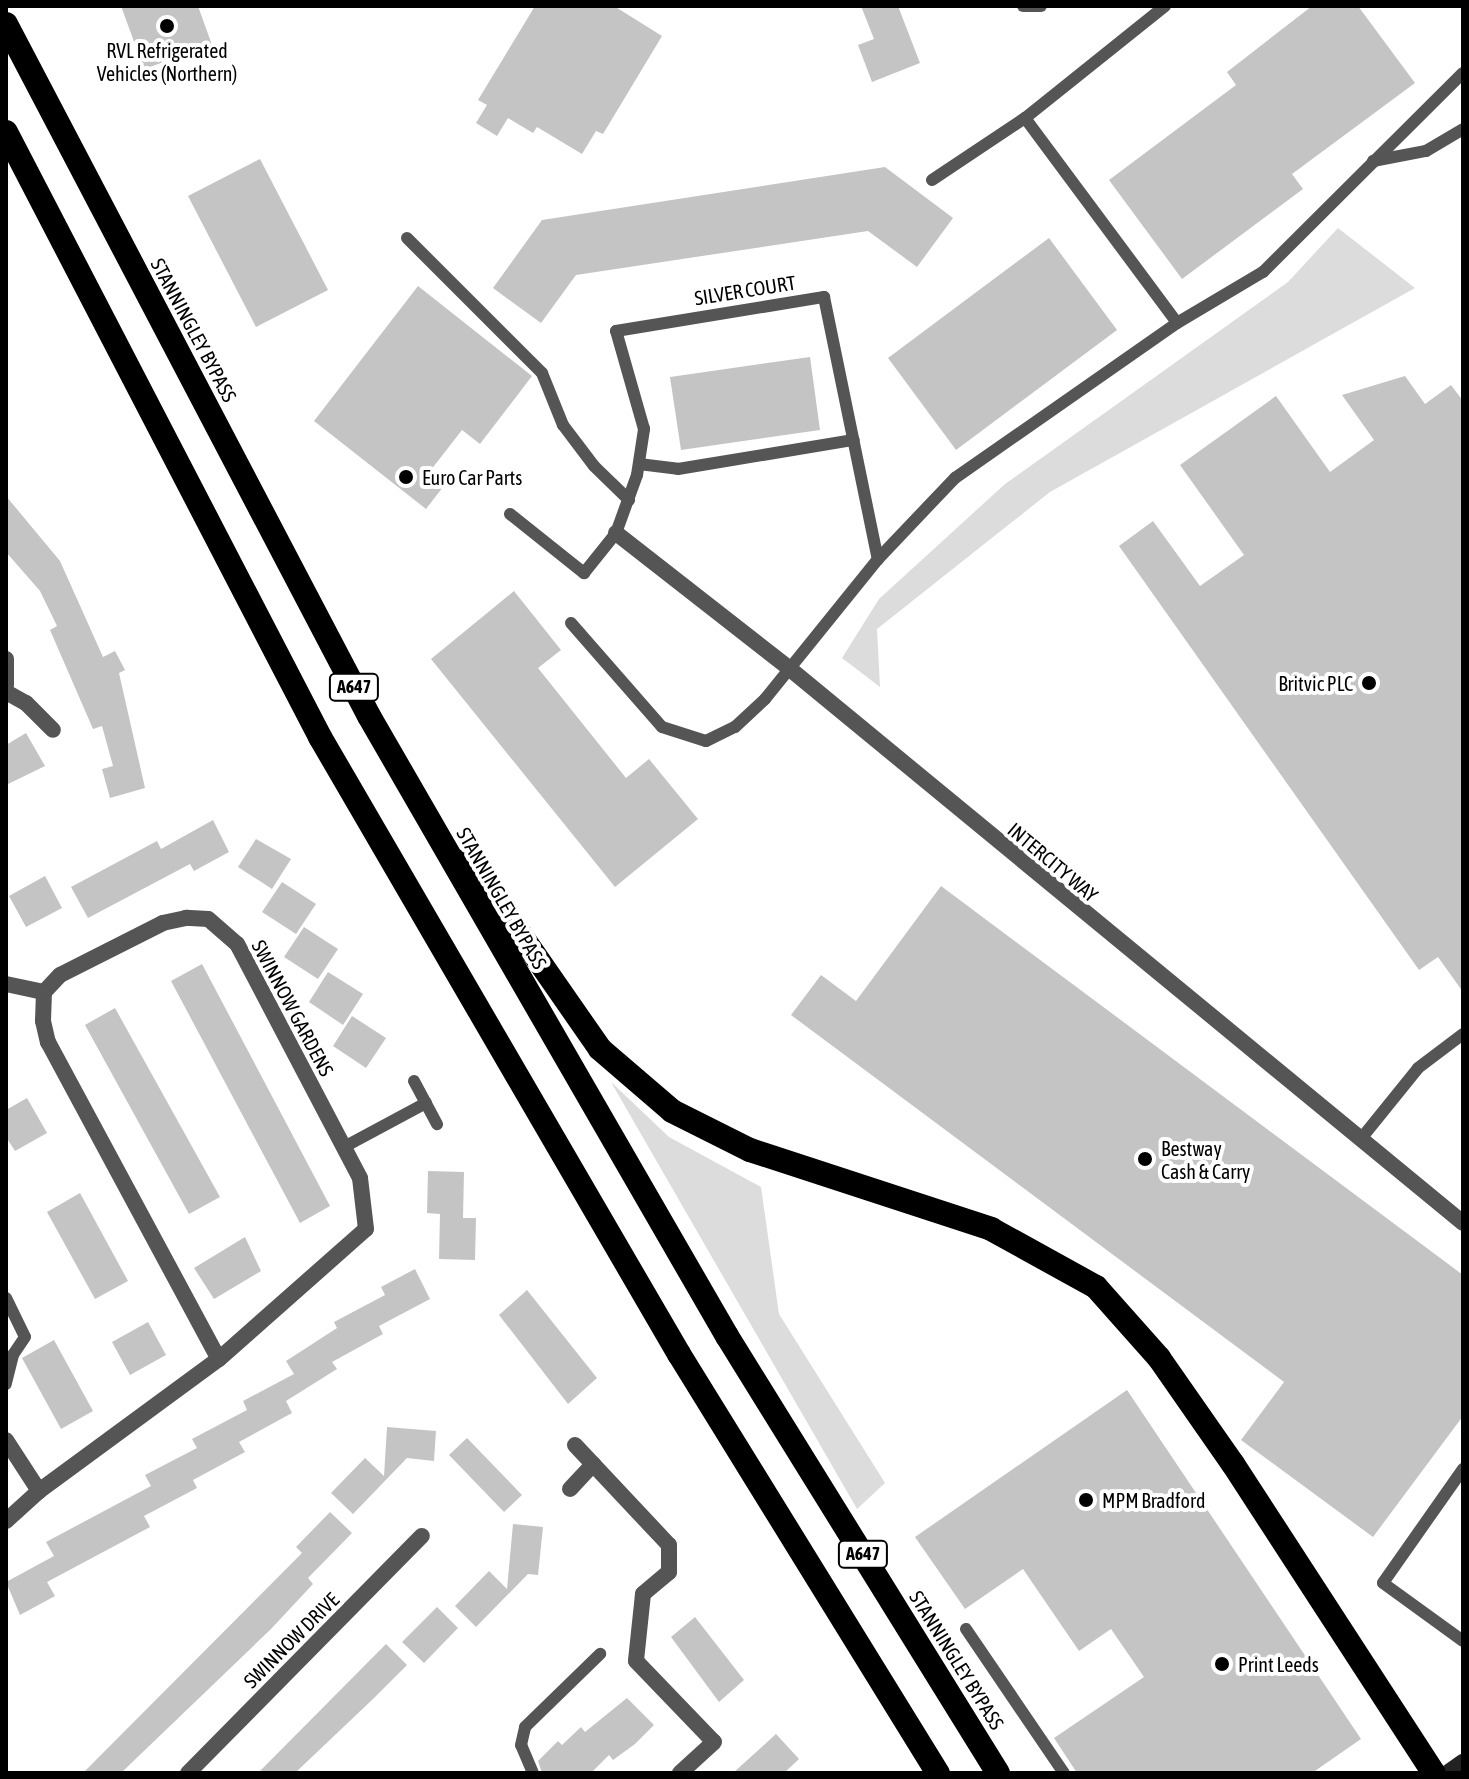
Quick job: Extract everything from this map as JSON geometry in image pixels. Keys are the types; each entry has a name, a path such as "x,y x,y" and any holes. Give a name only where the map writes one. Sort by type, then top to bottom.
{"highway":[{"name":"STANNINGLEY BYPASS","path":"6,24 369,716 727,1336 998,1773"},
{"name":"A647","path":"6,132 320,737 679,1354 938,1773"},
{"path":"369,716 600,1049 672,1111 750,1150 991,1229 1057,1260 1096,1287 1159,1358 1434,1773"}],"street":[{"name":"INTERCITY WAY","path":"616,533 790,669 1463,1223"},
{"path":"6,659 6,685"},
{"path":"6,692 26,703 53,730"},
{"name":"SWINNOW GARDENS","path":"6,1521 39,1491 219,1359 366,1229 366,1195 344,1147 237,944 208,919 163,923 60,975 44,992"},
{"path":"6,984 44,992 48,1042 219,1359"},
{"path":"6,1440 39,1491"},
{"path":"575,1445 669,1545 669,1572 643,1594 636,1661 714,1742 680,1773"},
{"path":"570,1489 593,1464"},
{"name":"SWINNOW DRIVE","path":"188,1773 422,1536"},
{"path":"1447,1773 1463,1762"}],"lane":[{"path":"1023,6 1041,6"},
{"path":"932,180 1025,118 1165,6"},
{"path":"571,623 662,727 706,741 735,727 790,669 878,559 955,478 1177,323 1263,272 1463,73"},
{"path":"1025,118 1177,323"},
{"path":"1373,161 1426,151 1463,129"},
{"path":"407,238 542,373 563,425 594,466 629,500"},
{"name":"SILVER COURT","path":"510,514 584,573 616,533 639,464 644,429 616,331 824,297 878,559"},
{"path":"639,464 678,469 854,440"},
{"path":"1360,1140 1418,1068 1463,1034"},
{"path":"414,1081 437,1124"},
{"path":"344,1147 426,1103"},
{"path":"6,1298 25,1337 6,1384"},
{"path":"1463,1469 1383,1583 1463,1641"},
{"path":"966,1629 1064,1773"},
{"path":"533,1773 521,1745 525,1727 600,1654"}],"shaded area":[{"path":"1338,228 1415,288 1050,492 877,629 880,687 842,658 879,599 1005,484 1288,282"},
{"path":"611,1082 669,1137 761,1187 779,1314 885,1483 857,1509"}],"building":[{"name":"RVL Refrigerated Vehicles (Northern)","path":"121,6 198,6 212,45 144,69"},
{"path":"535,6 614,6 662,36 603,134 596,131 582,154 537,127 533,133 508,118 497,136 476,123 487,105 478,100"},
{"path":"861,6 898,6 920,63 872,82 858,45 874,39"},
{"path":"1312,6 1358,6 1415,83 1292,174 1303,189 1182,279 1109,180 1236,85 1227,72"},
{"path":"260,159 328,290 256,327 188,196"},
{"path":"885,167 953,218 917,267 868,231 576,275 541,323 493,288 542,220"},
{"path":"1049,238 1117,330 956,450 888,358"},
{"path":"418,286 532,376 480,444 462,430 427,475 443,487 426,509 314,421"},
{"path":"810,357 820,430 681,450 670,377"},
{"name":"Britvic PLC","path":"1405,376 1425,404 1451,385 1463,401 1463,992 1438,957 1419,970 1119,546 1153,521 1200,586 1244,555 1180,465 1276,396 1330,472 1374,440 1342,395"},
{"path":"6,496 60,561 103,657 115,651 125,670 119,673 145,788 110,798 102,769 113,766 102,726 93,729 50,630 57,626 40,591 6,552"},
{"path":"514,591 561,650 538,668 626,778 649,759 698,819 615,887 431,659"},
{"path":"26,733 45,766 6,785 6,745"},
{"path":"213,820 229,852 194,871 190,864 88,918 71,887 157,841 161,849"},
{"path":"256,839 291,859 272,889 238,867"},
{"path":"45,876 62,908 26,927 9,896"},
{"path":"282,882 316,904 296,934 262,912"},
{"name":"Bestway Cash & Carry","path":"941,886 1463,1275 1463,1416 1373,1537 1241,1440 1284,1382 791,1015 821,975 856,1001"},
{"path":"304,927 338,949 318,979 284,957"},
{"path":"202,964 330,1206 300,1223 171,981"},
{"path":"328,972 363,994 343,1025 309,1002"},
{"path":"115,1008 220,1197 189,1214 85,1025"},
{"path":"352,1016 386,1038 366,1068 333,1046"},
{"path":"27,1098 47,1133 15,1151 6,1137 6,1110"},
{"path":"428,1171 464,1172 463,1218 476,1218 475,1260 439,1259 440,1214 427,1213"},
{"path":"80,1193 128,1281 95,1299 47,1212"},
{"path":"245,1237 261,1271 214,1299 194,1268"},
{"path":"415,1269 430,1299 379,1326 383,1334 332,1362 337,1369 286,1401 292,1413 239,1442 245,1452 193,1480 197,1488 144,1516 150,1527 47,1582 55,1596 20,1615 6,1582 54,1556 46,1542 151,1486 145,1475 197,1448 192,1439 247,1410 243,1401 294,1374 286,1361 337,1328 334,1322 385,1295 381,1287"},
{"path":"527,1290 597,1378 568,1404 499,1315"},
{"path":"148,1322 166,1355 130,1375 112,1342"},
{"path":"54,1340 93,1411 61,1429 22,1358"},
{"path":"1127,1390 1361,1739 1312,1773 1077,1773 1054,1738 1144,1677 1111,1629 1079,1651 1023,1569 965,1609 915,1537"},
{"path":"387,1427 436,1431 434,1461 407,1458 353,1514 331,1493 365,1458 384,1476"},
{"path":"467,1438 522,1495 504,1512 449,1455"},
{"path":"330,1512 352,1533 308,1578 313,1584 271,1629 121,1773 83,1773 302,1553 296,1547"},
{"path":"513,1524 543,1527 538,1575 528,1574 476,1627 455,1606 489,1571 507,1589"},
{"path":"437,1607 458,1628 424,1663 402,1642"},
{"path":"695,1617 744,1680 719,1702 671,1637"},
{"path":"386,1644 407,1665 295,1773 258,1773"},
{"path":"627,1698 654,1725 635,1744 613,1760 609,1755 591,1773 542,1773 538,1761 558,1741 562,1745 581,1727 585,1732"},
{"path":"776,1734 799,1759 784,1773 733,1773"}],"place":[{"name":"RVL Refrigerated Vehicles (Northern)","path":"167,26"},
{"name":"Euro Car Parts","path":"406,477"},
{"name":"Britvic PLC","path":"1369,683"},
{"name":"Bestway Cash & Carry","path":"1145,1159"},
{"name":"MPM Bradford","path":"1086,1500"},
{"name":"Print Leeds","path":"1222,1664"}]}
